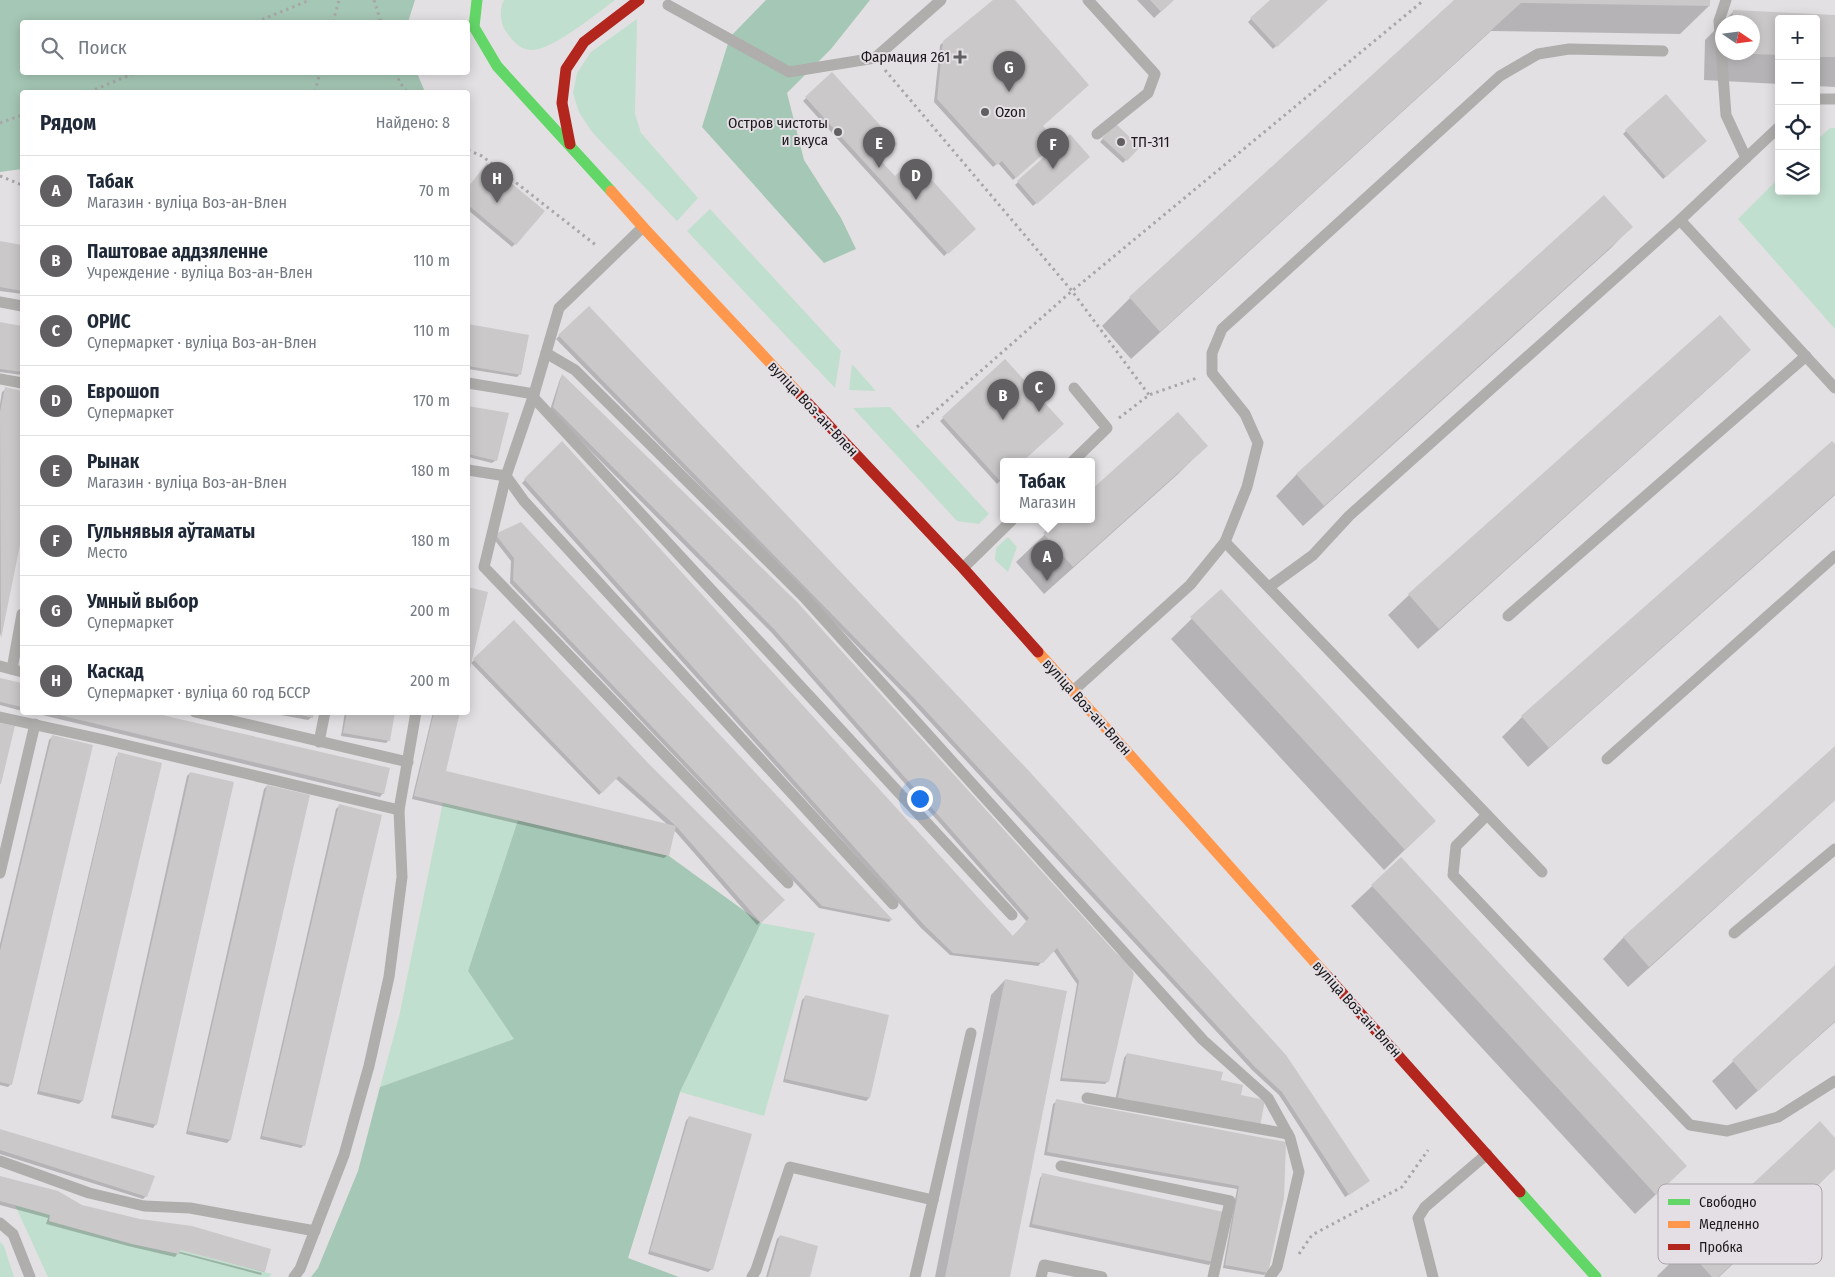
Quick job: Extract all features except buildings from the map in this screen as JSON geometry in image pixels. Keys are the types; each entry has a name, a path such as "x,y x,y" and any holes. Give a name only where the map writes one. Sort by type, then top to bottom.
{"main road":[{"name":"вуліца Воз-ан-Влен","path":"477,0 474,27 497,66 570,144 643,227 963,568 1488,1154 1594,1276"},
{"path":"570,144 562,103 566,69 584,42 639,0"}],"lane":[{"path":"668,4 789,72 875,58 941,0"},
{"path":"1088,0 1155,74 1148,93 1097,134"},
{"path":"1726,0 1719,21 1726,115 1746,158"},
{"path":"1073,692 1190,585 1225,542 1247,487 1258,443 1245,414 1212,373 1212,353 1222,329 1500,76 1538,54 1569,48 1663,51"},
{"path":"1820,99 1835,99"},
{"path":"1269,587 1314,555 1349,516 1680,220 1775,131"},
{"path":"1680,220 1835,388"},
{"path":"643,227 559,308 533,396 506,476 484,567 788,883"},
{"path":"0,302 20,306"},
{"path":"546,353 574,370 804,597 1204,1040 1268,1098 1288,1134 1299,1172 1277,1266 1270,1277"},
{"path":"1508,616 1806,356"},
{"path":"0,379 20,383"},
{"path":"470,383 533,396 1012,914"},
{"path":"1074,388 1107,428 1076,458"},
{"path":"470,470 506,476 524,501 893,904"},
{"path":"963,568 1009,523"},
{"path":"1225,542 1542,872"},
{"path":"1607,759 1835,556"},
{"path":"0,666 17,670 20,636"},
{"path":"206,715 408,762"},
{"path":"244,725 246,715"},
{"path":"319,742 324,715"},
{"path":"294,1277 300,1269 344,1155 369,1066 389,977 402,877 399,810 416,715"},
{"path":"0,716 399,810"},
{"path":"0,873 35,724"},
{"path":"1487,815 1456,846 1453,875 1690,1125 1727,1131 1778,1117 1835,1082"},
{"path":"1734,933 1835,849"},
{"path":"915,1277 971,1033"},
{"path":"1087,1098 1288,1134"},
{"path":"1433,1277 1418,1218 1425,1207 1488,1154"},
{"path":"0,1161 89,1193 144,1206 190,1208 315,1230"},
{"path":"1061,1166 1230,1201 1213,1277"},
{"path":"752,1277 790,1167 933,1200"},
{"path":"0,1223 13,1234 30,1277"},
{"path":"1042,1277 1044,1265 1102,1277"}],"path":[{"path":"261,20 310,0"},
{"path":"334,20 339,0"},
{"path":"374,0 380,20"},
{"path":"917,427 1072,291 1424,0"},
{"path":"875,58 1072,291 1149,395"},
{"path":"93,90 130,75"},
{"path":"316,90 319,75"},
{"path":"397,75 406,90"},
{"path":"0,123 20,116"},
{"path":"470,152 482,156 612,258"},
{"path":"0,176 20,184"},
{"path":"1107,428 1149,395 1212,373"},
{"path":"1295,1259 1312,1235 1402,1187 1428,1150"}],"green space":[{"path":"0,0 415,0 409,20 20,20 20,75 418,75 424,90 20,90 20,169 0,172"},
{"path":"504,0 615,0 562,38 540,49 527,50 512,39 503,26 501,8"},
{"path":"766,0 870,0 831,49 787,93 804,160 841,218 856,249 824,263 702,127 730,37"},
{"path":"637,19 635,114 641,133 698,198 677,221 592,132 579,112 573,93 577,73 591,52"},
{"path":"1830,128 1835,128 1835,329 1738,219 1775,182 1775,195 1820,195 1820,137"},
{"path":"710,209 841,351 835,388 687,231"},
{"path":"852,364 876,391 849,390"},
{"path":"890,407 989,514 979,524 957,521 853,408"},
{"path":"1008,537 1017,547 1008,572 995,560 996,548"},
{"path":"443,802 518,820 468,971 515,1039 380,1087 399,1017"},
{"path":"518,820 669,856 761,923 680,1092 628,1258 679,1277 311,1277 318,1268 358,1171 380,1087 514,1039 468,971"},
{"path":"761,923 815,933 764,1116 680,1092"},
{"path":"15,1205 50,1215 49,1221 132,1244 179,1254 180,1250 272,1274 269,1277 48,1277"},
{"path":"0,1242 4,1246 14,1277 0,1277"}],"traffic: fast":[{"path":"477,0 474,27 497,66 611,191"},
{"path":"1520,1192 1596,1277"}],"traffic: slow":[{"path":"611,191 801,396"},
{"path":"1038,652 1327,976"}],"traffic: jam":[{"path":"570,144 562,103 566,69 584,42 639,0"},
{"path":"801,396 963,568 1038,652"},
{"path":"1327,976 1520,1192"}],"place":[{"name":"Фармация 261","path":"960,57"},
{"name":"Умный выбор","path":"1009,92"},
{"name":"Ozon","path":"985,112"},
{"name":"Остров чистоты и вкуса","path":"838,132"},
{"name":"ТП-311","path":"1121,142"},
{"name":"Рынак","path":"879,168"},
{"name":"Гульнявыя аўтаматы","path":"1053,169"},
{"name":"Еврошоп","path":"916,200"},
{"name":"Каскад","path":"497,203"},
{"name":"ОРИС","path":"1039,412"},
{"name":"Паштовае аддзяленне","path":"1003,420"},
{"name":"Табак","path":"1047,581"}]}
